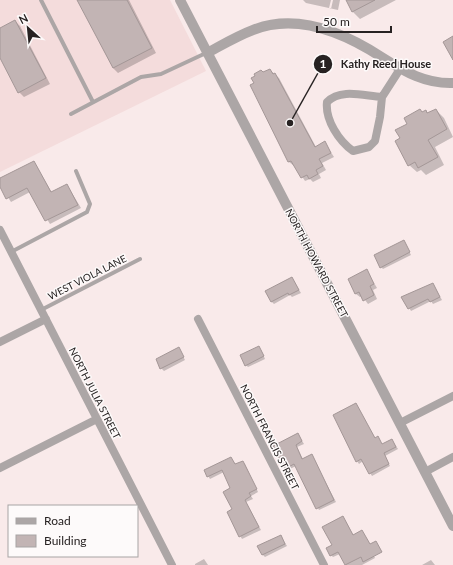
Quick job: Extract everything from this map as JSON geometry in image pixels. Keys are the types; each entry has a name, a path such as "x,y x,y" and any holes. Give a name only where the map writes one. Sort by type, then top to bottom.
{"street":[{"name":"NORTH HOWARD STREET","path":"180,0 453,526"},
{"path":"207,53 255,29 280,23 309,24 336,32 361,43 400,69 422,79 442,83 453,83"},
{"path":"382,96 340,94 331,98 327,102 326,109 331,124 346,146 353,151 369,147 375,141 380,117 382,96 400,69"},
{"name":"NORTH JULIA STREET","path":"0,230 172,565"},
{"path":"0,342 46,319"},
{"name":"NORTH FRANCIS STREET","path":"198,319 324,565"},
{"path":"400,423 453,396"},
{"path":"0,468 97,419"},
{"path":"425,472 453,457"}],"lane":[{"path":"41,0 93,102"},
{"path":"70,114 142,77 161,74 207,53"},
{"path":"11,252 87,212 90,204 76,171"},
{"name":"WEST VIOLA LANE","path":"41,310 140,260"}],"shaded area":[{"path":"0,0 170,0 206,71 0,172"}],"building":[{"path":"77,0 127,0 152,48 113,68"},
{"path":"346,0 375,0 352,12"},
{"path":"15,20 46,78 18,93 0,58 0,28"},
{"path":"453,36 453,60 443,42"},
{"path":"270,69 273,74 275,73 315,147 325,141 331,153 319,159 323,166 316,170 318,174 309,179 307,175 301,178 291,161 288,162 250,85 254,83 251,78 255,76 254,74 261,70 263,72"},
{"path":"420,109 422,112 426,110 427,113 436,109 447,129 428,140 438,157 418,168 415,162 408,166 395,141 400,138 395,130 407,124 404,118"},
{"path":"34,161 51,192 67,184 78,205 45,221 27,188 6,199 0,187 0,178"},
{"path":"404,240 410,252 380,268 374,255"},
{"path":"367,269 374,284 370,286 374,295 363,301 359,292 355,294 348,279"},
{"path":"292,277 299,290 289,295 288,293 271,302 265,291"},
{"path":"433,283 440,297 430,302 428,299 408,309 401,297"},
{"path":"259,346 264,356 245,366 240,355"},
{"path":"179,347 184,357 160,369 156,359"},
{"path":"356,403 375,438 378,436 382,444 392,439 396,447 384,453 389,464 369,474 361,459 356,462 333,415"},
{"path":"298,433 302,441 296,445 302,459 312,454 334,500 316,509 294,464 285,469 273,446"},
{"path":"231,457 235,464 243,461 257,489 249,493 251,496 245,500 259,527 239,537 227,512 232,509 223,492 230,488 222,470 207,477 204,470"},
{"path":"343,516 353,535 362,530 370,544 376,541 382,552 363,562 361,557 345,565 338,552 330,556 326,548 332,545 322,527"},
{"path":"281,535 285,544 262,555 257,546"}],"place":[{"name":"Kathy Reed House","path":"290,123"}]}
